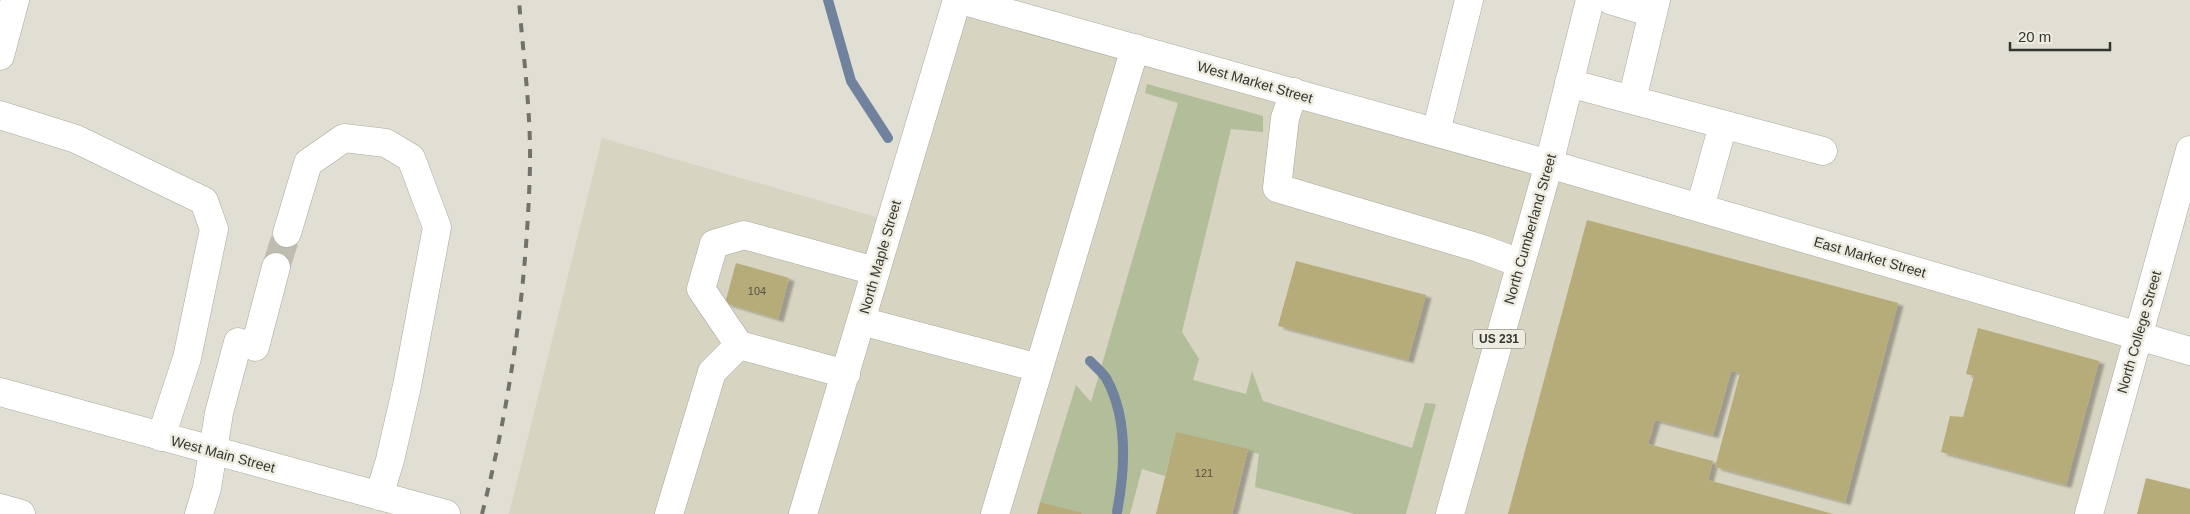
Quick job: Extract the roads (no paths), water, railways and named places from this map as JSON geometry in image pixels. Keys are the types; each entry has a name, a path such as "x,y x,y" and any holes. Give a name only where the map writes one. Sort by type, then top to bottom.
{"street":[{"path":"0,56 15,0"},
{"name":"North Maple Street","path":"803,514 957,0"},
{"name":"West Market Street","path":"961,0 1549,164"},
{"path":"1436,132 1469,0"},
{"name":"North Cumberland Street","path":"1450,514 1549,164 1590,0"},
{"path":"1610,0 1655,6 1632,100"},
{"path":"995,514 1135,48"},
{"path":"1569,83 1823,151"},
{"path":"1294,92 1285,118 1277,188 1479,248 1520,263"},
{"path":"0,115 76,139 204,201 214,229 187,358 161,437"},
{"path":"1700,208 1722,125"},
{"path":"287,233 308,163 344,138 386,142 411,158 438,227 407,386 390,460 379,496"},
{"name":"North College Street","path":"2089,514 2190,150"},
{"name":"East Market Street","path":"1549,164 2100,323 2190,351"},
{"path":"846,374 739,344 701,289 714,244 744,235 875,271"},
{"path":"199,514 219,413 276,267"},
{"path":"861,321 1039,368"},
{"path":"669,514 712,372 739,344"},
{"name":"West Main Street","path":"0,392 446,514"},
{"path":"0,508 22,514"}],"waterway":[{"path":"828,0 851,81 888,138"},
{"path":"1090,361 1106,378 1118,409 1123,444 1123,461 1117,512"}],"tunnel":[{"path":"276,267 287,233"}],"railway":[{"path":"482,514 509,385 516,342 525,254 530,145 519,0"}]}
